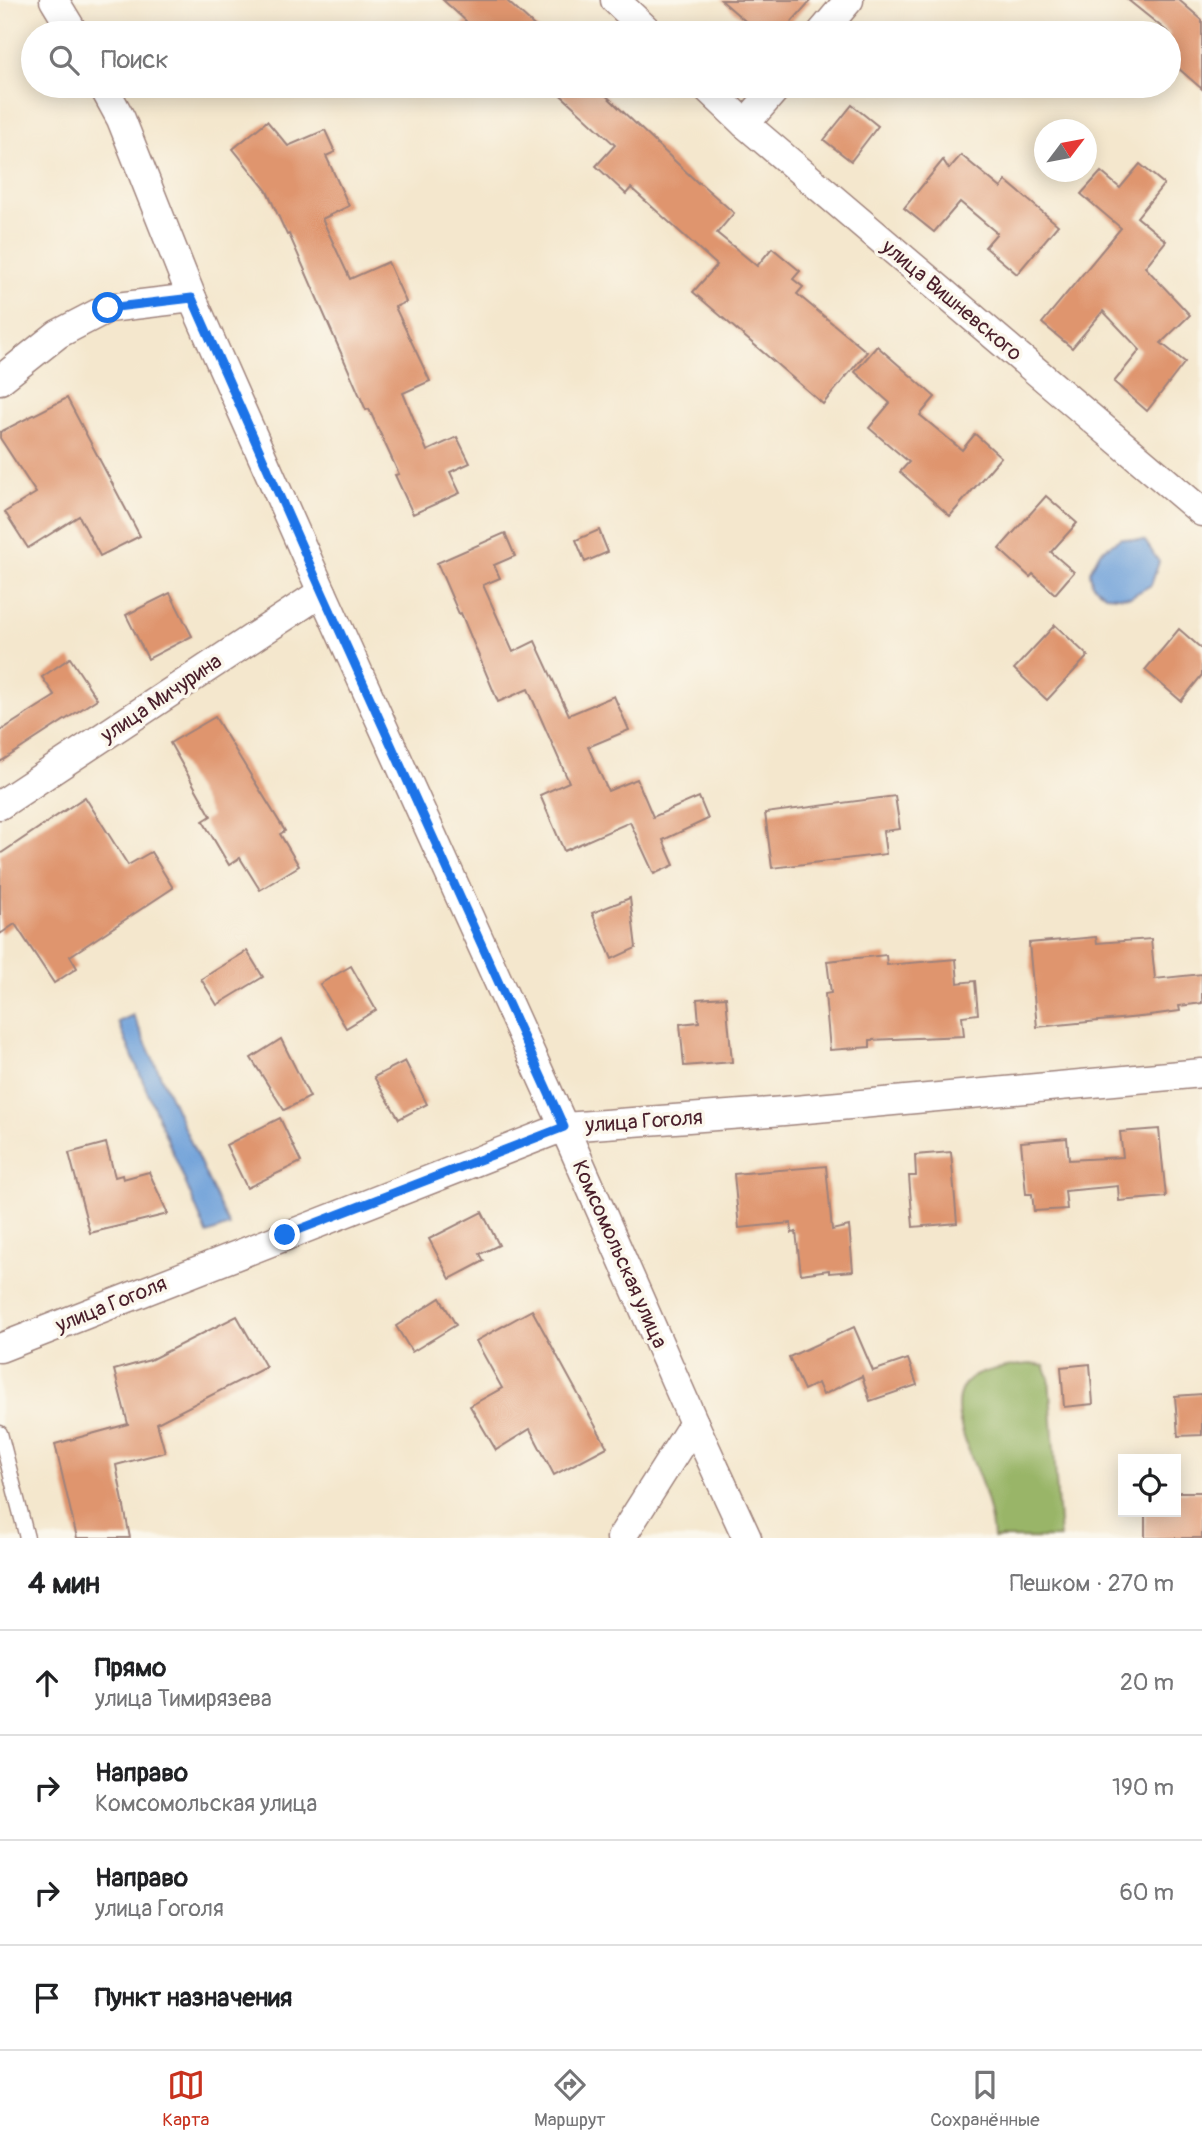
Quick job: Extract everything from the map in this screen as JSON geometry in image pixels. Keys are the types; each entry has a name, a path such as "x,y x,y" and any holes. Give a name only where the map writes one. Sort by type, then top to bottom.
{"street":[{"path":"54,0 67,21"},
{"path":"615,0 637,21"},
{"path":"831,21 849,0"},
{"name":"Комсомольская улица","path":"110,98 121,119 192,298 322,592 747,1538"},
{"name":"улица Вишневского","path":"718,98 1202,512"},
{"path":"745,124 768,98"},
{"path":"0,380 58,334 108,308 192,298"},
{"name":"улица Мичурина","path":"0,805 322,592"},
{"name":"улица Гоголя","path":"0,1348 564,1127 785,1111 1202,1073"},
{"path":"621,1538 694,1423"}],"lane":[{"path":"0,1433 27,1538"}],"green space":[{"path":"1030,1364 1044,1366 1049,1377 1060,1538 993,1538 984,1491 961,1426 959,1396 965,1384 977,1375"}],"water":[{"path":"1121,538 1145,541 1159,562 1151,585 1130,597 1105,595 1092,584 1090,571 1100,552"},
{"path":"133,1015 229,1226 207,1234 118,1022"}],"building":[{"path":"443,0 506,0 529,21 466,21"},
{"path":"721,0 811,0 793,21 745,21"},
{"path":"1128,0 1179,0 1202,20 1202,89 1181,71 1181,21 1154,21"},
{"path":"564,98 609,98 698,183 734,213 717,233 757,266 772,248 800,271 793,279 803,287 797,294 867,352 823,404 693,292 717,265 631,188 626,194 596,166 615,145"},
{"path":"852,105 878,126 851,161 824,140"},
{"path":"267,121 288,146 325,130 335,152 326,156 349,206 322,219 350,279 388,262 406,302 395,307 430,381 403,393 427,451 457,437 470,463 450,472 460,493 413,514 395,475 399,474 369,409 366,410 289,234 287,235 267,191 233,149"},
{"path":"961,155 1001,188 1006,181 1058,225 1017,274 985,247 997,233 960,202 934,232 904,208 943,160 949,169"},
{"path":"1140,164 1164,184 1137,217 1166,241 1145,267 1190,315 1161,343 1185,362 1147,411 1114,382 1140,350 1103,311 1072,348 1042,323 1121,228 1081,194 1092,182 1097,182 1101,172 1120,188"},
{"path":"877,346 935,397 920,415 962,450 975,434 1001,457 950,516 900,472 909,462 869,428 890,403 855,372"},
{"path":"67,398 140,536 100,556 79,516 28,548 5,512 36,493 0,438 0,432"},
{"path":"1046,496 1077,523 1051,552 1074,572 1055,594 1033,574 1030,577 999,549"},
{"path":"599,530 608,552 585,562 576,540"},
{"path":"505,533 515,556 494,565 500,578 483,585 513,652 535,641 569,715 614,696 629,730 588,747 608,791 637,779 653,817 699,797 708,819 663,840 674,865 654,874 630,822 564,851 540,795 569,782 528,689 498,702 437,563"},
{"path":"170,593 192,636 148,659 126,615"},
{"path":"1055,625 1088,656 1047,700 1014,669"},
{"path":"1179,629 1202,649 1202,675 1181,701 1145,670"},
{"path":"70,658 97,699 0,762 0,731 55,696 42,677"},
{"path":"215,717 285,831 280,834 299,866 260,890 240,858 229,865 203,821 211,816 170,743"},
{"path":"895,796 900,829 883,831 886,854 772,868 765,813"},
{"path":"85,797 128,865 151,852 173,888 70,956 77,968 54,983 15,924 0,934 0,854"},
{"path":"630,898 636,948 612,959 592,913"},
{"path":"1096,937 1097,943 1151,939 1155,979 1202,974 1202,1003 1179,1006 1180,1011 1150,1016 1037,1027 1029,943"},
{"path":"247,951 263,977 217,1005 201,979"},
{"path":"886,955 887,965 956,959 958,983 975,981 978,1014 962,1016 964,1036 870,1040 870,1047 830,1050 825,994 831,993 827,961"},
{"path":"351,966 376,1010 346,1028 320,984"},
{"path":"726,997 732,1062 684,1066 680,1024 699,1022 697,999"},
{"path":"281,1039 310,1097 284,1110 251,1058"},
{"path":"405,1061 427,1104 399,1119 374,1077"},
{"path":"280,1118 301,1162 247,1188 226,1145"},
{"path":"1159,1129 1166,1197 1119,1201 1118,1186 1065,1191 1067,1209 1034,1211 1032,1194 1026,1194 1021,1142 1067,1138 1069,1160 1123,1157 1120,1132"},
{"path":"106,1143 115,1177 122,1175 123,1179 149,1172 168,1214 90,1233 69,1153"},
{"path":"951,1152 957,1223 913,1227 909,1176 916,1176 915,1155"},
{"path":"826,1166 832,1230 849,1226 853,1271 829,1273 829,1270 801,1274 796,1232 792,1233 791,1223 739,1228 734,1174"},
{"path":"482,1212 499,1245 480,1254 484,1261 450,1279 429,1239"},
{"path":"440,1298 456,1325 412,1352 396,1326"},
{"path":"532,1310 607,1447 554,1475 530,1429 496,1450 470,1406 502,1388 476,1341"},
{"path":"237,1316 266,1367 157,1423 165,1452 116,1465 130,1538 77,1538 55,1444 128,1424 114,1370 150,1360"},
{"path":"854,1327 873,1371 908,1359 917,1385 870,1401 862,1376 823,1395 818,1383 804,1390 789,1357"},
{"path":"1090,1364 1093,1404 1064,1407 1061,1367"},
{"path":"1202,1394 1202,1435 1178,1436 1175,1396"},
{"path":"1181,1492 1202,1492 1202,1538 1145,1538 1145,1517 1181,1517"}],"route":[{"path":"108,308 192,298 564,1127 285,1235"}]}
